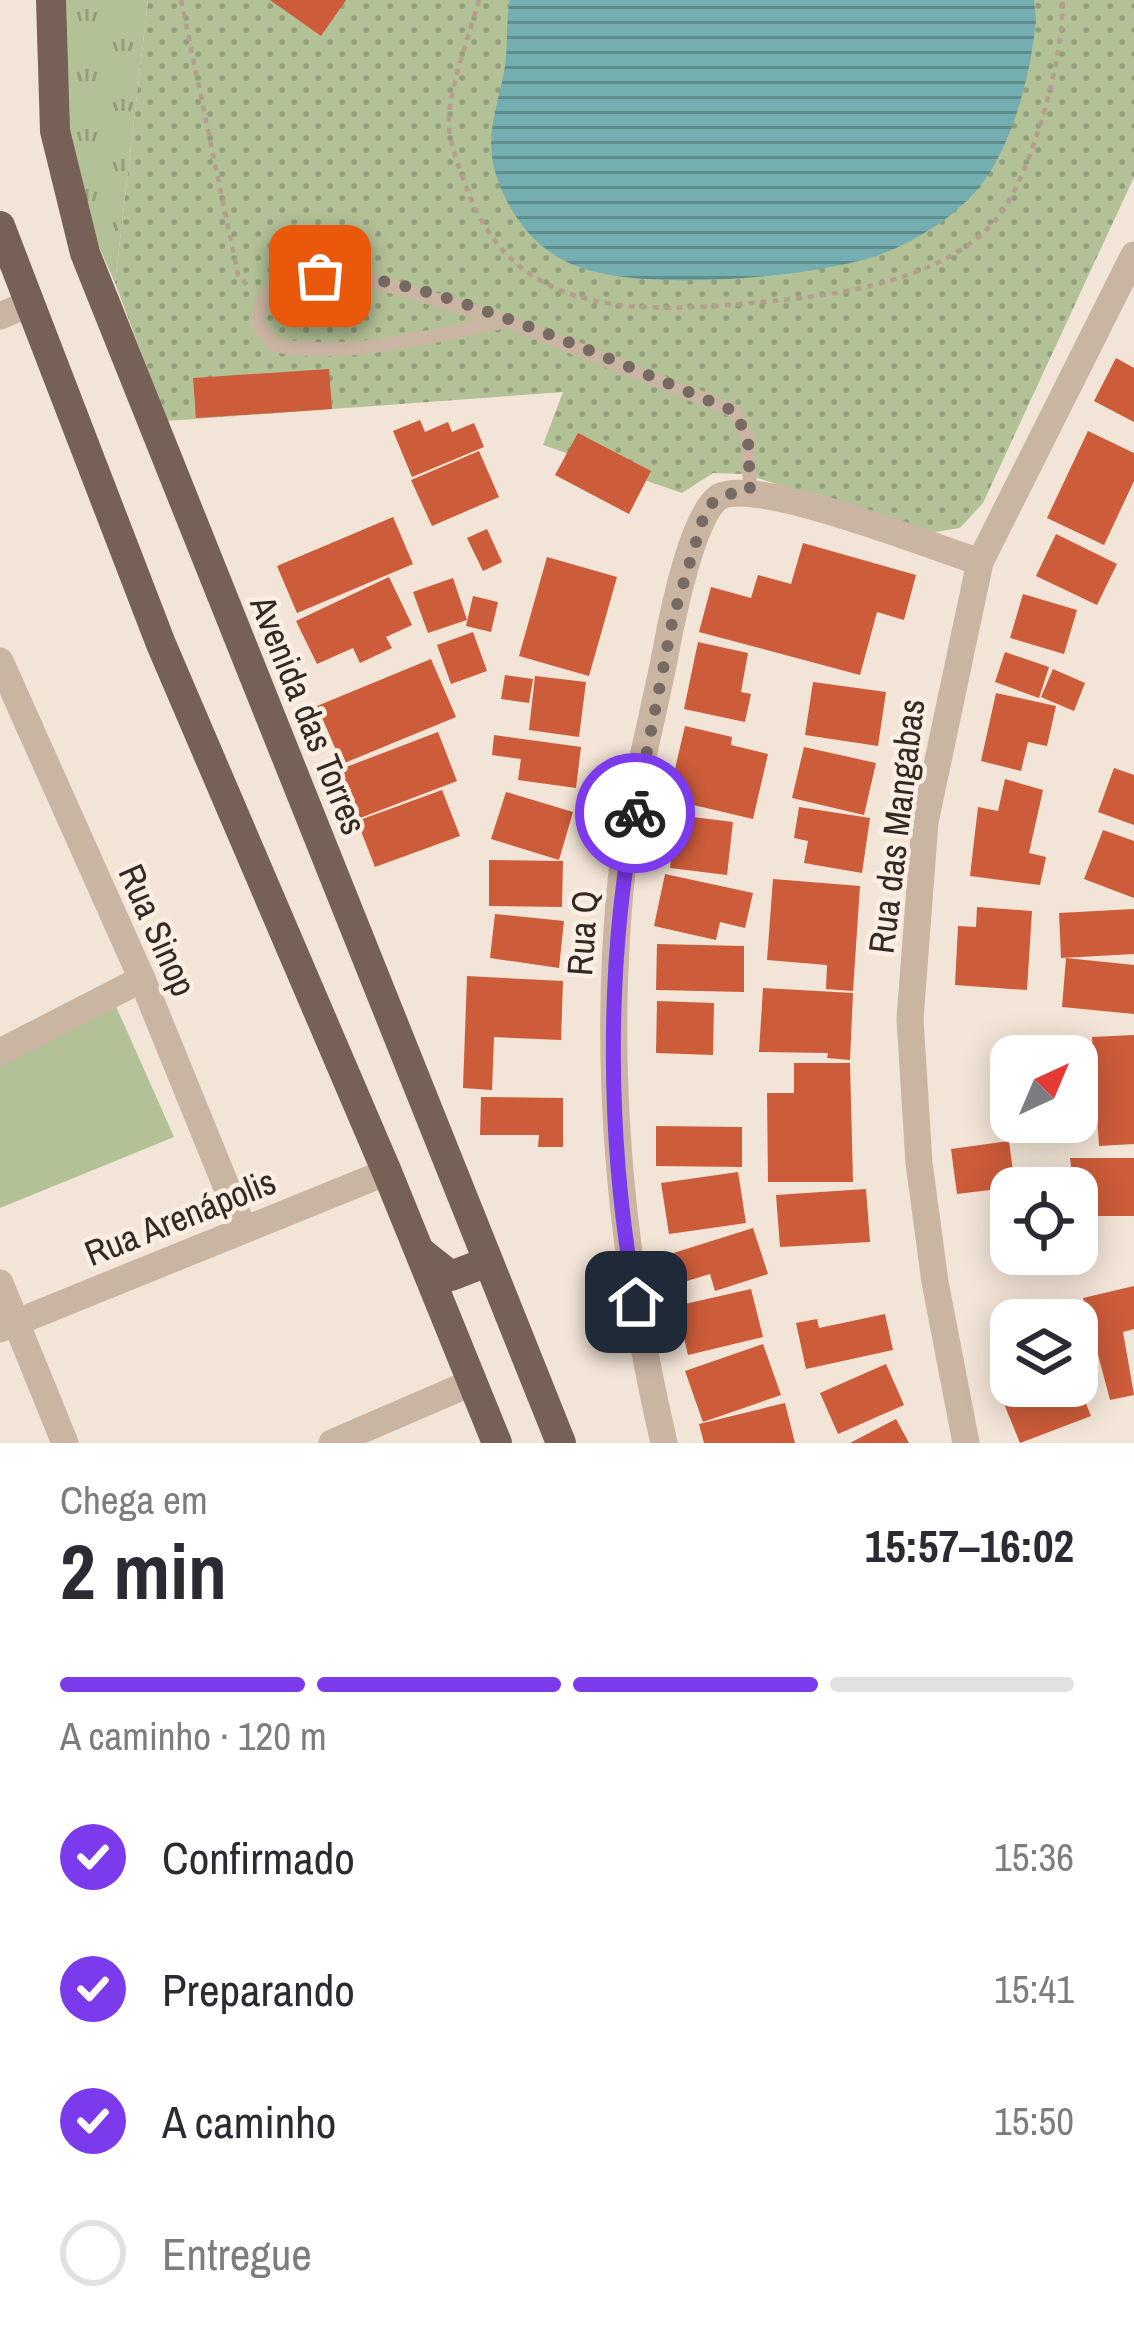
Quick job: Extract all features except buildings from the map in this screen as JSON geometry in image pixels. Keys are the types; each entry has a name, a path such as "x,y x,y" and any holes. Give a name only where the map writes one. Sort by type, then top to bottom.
{"main road":[{"name":"Avenida das Torres","path":"51,0 55,131 85,253 561,1443"},
{"path":"0,226 13,310 387,1172 496,1443"},
{"path":"418,1248 451,1276 487,1262"}],"street":[{"name":"Rua das Mangabas","path":"966,1443 919,1163 910,1019 925,822 980,562 1134,255"},
{"path":"750,490 980,562"},
{"name":"Rua Q","path":"664,1443 629,1264 615,1096 620,887 673,618 698,532 706,509 720,496 750,490"},
{"name":"Rua Sinop","path":"0,662 142,979 244,1230"},
{"path":"0,1052 142,979"},
{"name":"Rua Arenápolis","path":"8,1326 387,1172"},
{"path":"0,1283 8,1326 64,1443"},
{"path":"332,1443 473,1382"}],"lane":[{"path":"507,321 392,344 305,350 274,345 257,322 262,300 274,287 293,279 347,273 507,321 734,411 748,438 750,490"}],"path":[{"path":"181,0 238,275 262,300"},
{"path":"478,0 449,117 471,198 501,252 553,290 588,302 711,307 848,291 889,280 940,258 999,217 1019,179 1058,53 1062,0"}],"green space":[{"path":"59,0 148,0 115,283 91,228 65,138"},
{"path":"148,0 1134,0 1134,177 983,503 960,528 935,532 744,474 713,473 682,493 543,445 563,392 167,421 115,283"},
{"path":"115,1004 174,1137 0,1208 0,1064"}],"water":[{"path":"510,0 1034,0 1036,20 1024,87 1000,154 977,190 941,222 899,247 840,265 760,277 671,280 630,278 565,261 537,241 509,205 491,147"}],"way so far":[{"path":"320,276 347,273 507,321 734,411 748,438 750,490 720,496 706,509 673,618 635,813"}],"route":[{"path":"635,813 620,887 614,1006 615,1096 636,1302"}]}
